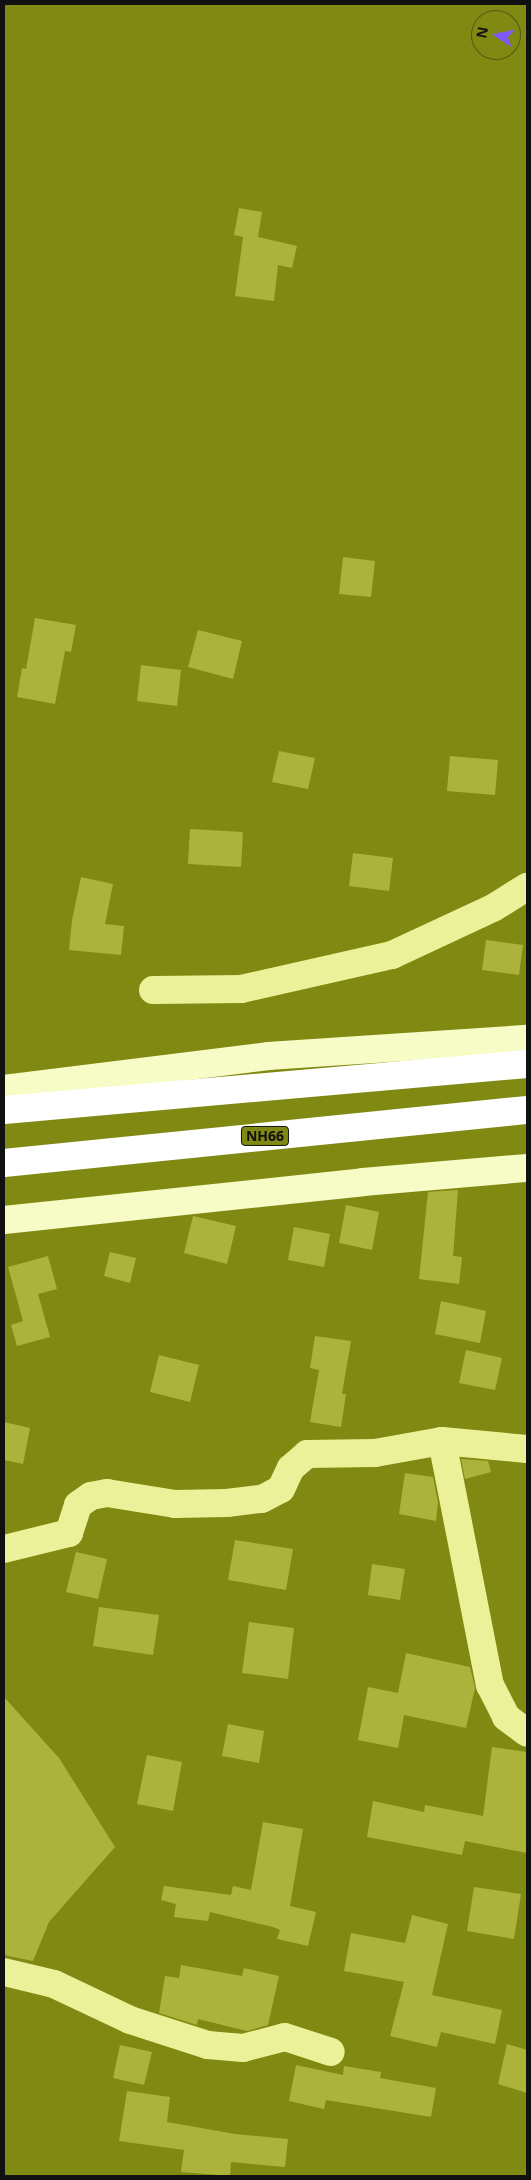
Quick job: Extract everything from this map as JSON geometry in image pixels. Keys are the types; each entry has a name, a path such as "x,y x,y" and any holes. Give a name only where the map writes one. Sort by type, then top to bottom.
{"highway":[{"path":"4,1110 527,1064"},
{"name":"NH66","path":"4,1163 527,1110"}],"street":[{"path":"153,990 241,989 392,955 493,908 527,886"},
{"path":"4,1089 268,1056 527,1039"},
{"path":"4,1220 363,1182 527,1168"},
{"path":"442,1441 490,1685 506,1717 527,1732"},
{"path":"4,1549 69,1533 78,1505 91,1496 107,1493 175,1504 226,1503 262,1499 281,1489 291,1468 307,1454 375,1453 442,1441 527,1449"},
{"path":"4,1972 54,1984 130,2020 208,2045 243,2048 285,2037 331,2052"}],"building":[{"path":"239,208 262,212 258,237 297,246 292,268 278,265 274,301 235,296 243,237 234,235"},
{"path":"343,557 375,561 371,597 339,594"},
{"path":"35,618 76,625 71,652 65,651 55,704 17,697 22,668 26,669"},
{"path":"198,630 242,641 233,679 188,667"},
{"path":"141,665 181,670 177,706 137,701"},
{"path":"279,751 315,758 308,789 272,782"},
{"path":"450,756 498,760 495,795 447,791"},
{"path":"190,829 243,832 241,867 188,864"},
{"path":"353,853 393,858 389,891 349,886"},
{"path":"81,877 113,884 105,924 124,926 121,955 69,950 72,920"},
{"path":"486,940 523,945 519,975 482,970"},
{"path":"458,1190 453,1256 462,1257 459,1284 419,1279 428,1192"},
{"path":"346,1205 379,1212 372,1250 339,1243"},
{"path":"193,1216 236,1226 227,1264 184,1253"},
{"path":"294,1227 330,1234 324,1267 288,1260"},
{"path":"110,1252 136,1258 130,1283 104,1276"},
{"path":"48,1256 57,1289 38,1294 50,1337 17,1346 11,1325 23,1321 8,1267"},
{"path":"441,1301 486,1311 480,1343 435,1334"},
{"path":"315,1336 351,1341 342,1394 346,1394 341,1427 310,1422 319,1370 310,1368"},
{"path":"466,1350 502,1358 495,1390 459,1383"},
{"path":"159,1355 199,1365 190,1402 150,1392"},
{"path":"4,1422 30,1428 23,1464 4,1460"},
{"path":"461,1459 488,1461 491,1472 465,1479"},
{"path":"405,1473 433,1477 438,1503 436,1521 399,1514"},
{"path":"235,1540 293,1549 286,1590 228,1580"},
{"path":"76,1552 107,1559 98,1599 66,1592"},
{"path":"372,1564 405,1569 400,1600 368,1595"},
{"path":"99,1607 159,1615 153,1655 93,1646"},
{"path":"249,1622 294,1628 288,1679 242,1673"},
{"path":"406,1653 470,1667 475,1688 466,1728 404,1715 398,1748 358,1740 368,1687 398,1693"},
{"path":"4,1697 59,1758 115,1847 49,1922 33,1961 4,1955"},
{"path":"228,1724 264,1731 259,1763 222,1756"},
{"path":"492,1747 527,1752 527,1853 465,1841 462,1855 367,1837 373,1801 424,1812 425,1805 483,1816"},
{"path":"147,1755 182,1762 173,1811 137,1804"},
{"path":"263,1822 303,1829 290,1906 316,1912 308,1946 277,1939 280,1930 273,1927 210,1912 208,1921 174,1917 176,1904 161,1900 164,1886 231,1895 233,1886 251,1890"},
{"path":"474,1887 521,1894 514,1939 467,1931"},
{"path":"412,1915 448,1924 432,1995 502,2010 495,2044 441,2032 437,2047 390,2036 404,1982 344,1971 351,1933 405,1943"},
{"path":"181,1965 242,1976 244,1968 279,1976 268,2025 247,2031 198,2019 197,2025 159,2013 165,1976 179,1978"},
{"path":"507,2044 527,2050 527,2093 498,2084"},
{"path":"120,2045 152,2052 144,2085 113,2078"},
{"path":"296,2065 343,2075 344,2066 381,2072 380,2078 436,2088 431,2117 326,2100 324,2109 289,2101"},
{"path":"127,2091 170,2097 167,2122 235,2134 288,2139 285,2167 231,2162 230,2176 181,2172 184,2150 119,2141"}]}
